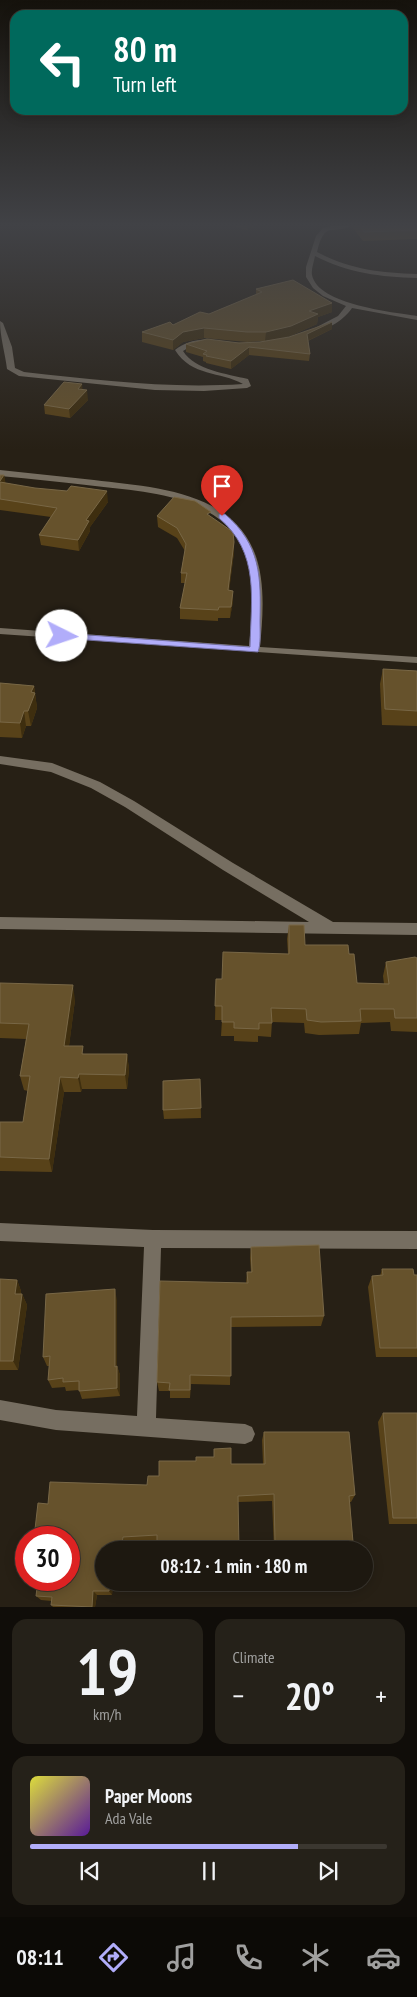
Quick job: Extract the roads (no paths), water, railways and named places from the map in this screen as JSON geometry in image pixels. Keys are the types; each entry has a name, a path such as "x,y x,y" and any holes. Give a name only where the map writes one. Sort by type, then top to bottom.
{"street":[{"path":"338,300 350,305 417,318"},
{"path":"308,334 342,316 349,311 350,305"},
{"path":"0,323 8,348 11,369 15,372 38,377 183,390 246,386 245,381 189,362 181,355 179,350 191,342 202,340 229,346"},
{"path":"0,473 144,489 179,496 222,516 235,527 249,550 254,572 256,602 254,650"},
{"path":"0,631 417,660"},
{"path":"0,760 33,763 58,769 85,780 147,815 244,877 330,928"},
{"path":"0,922 417,929"},
{"path":"0,1232 152,1239 417,1240"},
{"path":"146,1426 152,1239"},
{"path":"0,1410 56,1420 245,1434"}]}
